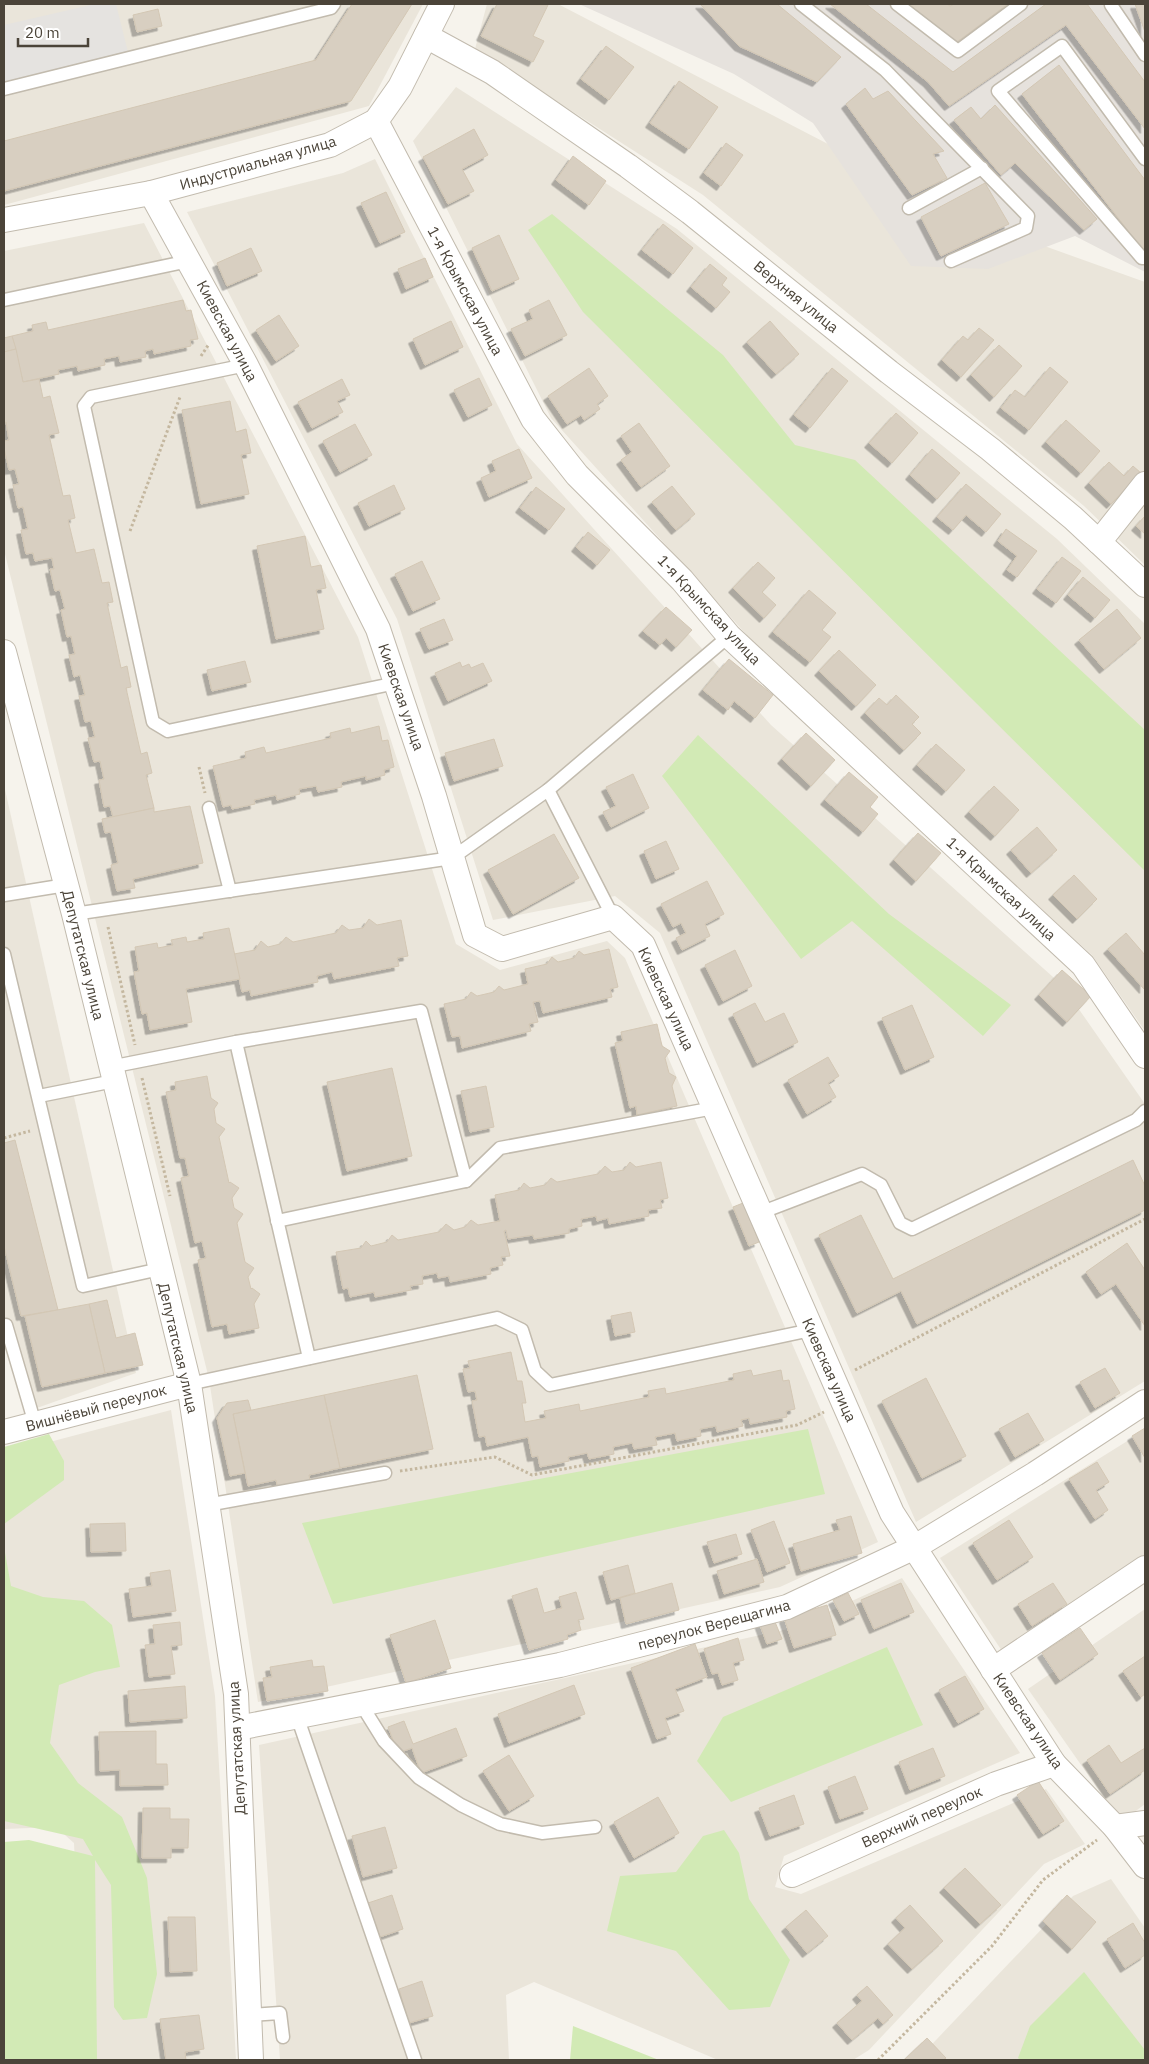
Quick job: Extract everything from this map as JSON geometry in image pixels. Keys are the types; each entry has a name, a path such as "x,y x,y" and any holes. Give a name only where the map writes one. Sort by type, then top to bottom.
{"street":[{"name":"Индустриальная улица","path":"4,220 151,193 330,145 376,121 400,87 442,4"},
{"name":"Верхняя улица","path":"426,36 492,72 628,166 690,212 881,366 990,449 1099,542 1145,585"},
{"name":"1-я Крымская улица","path":"376,121 533,419 577,475 682,580 729,636 1083,965 1145,1056"},
{"name":"Киевская улица","path":"151,193 246,365 378,628 434,796 475,934 502,949 612,917 643,945 892,1513 1054,1764 1115,1826 1145,1866"},
{"path":"1099,542 1145,484"},
{"name":"Депутатская улица","path":"4,652 7,680 74,914 189,1384 236,1694 251,2060"},
{"name":"Вишнёвый переулок","path":"4,1432 189,1384"},
{"name":"переулок Верещагина","path":"238,1728 560,1665 787,1608 915,1548 1035,1474 1145,1402"},
{"path":"993,1670 1145,1568"},
{"name":"Верхний переулок","path":"792,1875 996,1784 1054,1764"},
{"path":"1115,1826 1145,1823"}],"lane":[{"path":"4,89 331,8 334,4"},
{"path":"801,4 885,70 1028,216 1026,228 951,262"},
{"path":"897,4 958,50 1021,4"},
{"path":"1111,5 1145,55"},
{"path":"1145,159 1062,46 998,91 1142,258 1145,258"},
{"path":"909,208 982,168"},
{"path":"4,300 189,261"},
{"path":"246,365 91,397 84,406 153,722 168,731 396,683"},
{"path":"74,914 452,858 548,790 729,636"},
{"path":"548,790 612,917"},
{"path":"209,808 230,891"},
{"path":"4,895 66,884"},
{"path":"4,954 83,1286 160,1269"},
{"path":"39,1096 112,1074 138,1062 236,1042 421,1011 466,1181"},
{"path":"236,1042 310,1358"},
{"path":"277,1222 466,1181 500,1148 714,1108"},
{"path":"760,1213 862,1174 881,1185 900,1223 912,1229 1136,1120 1145,1111"},
{"path":"189,1384 497,1318 522,1330 535,1371 550,1385 811,1330"},
{"path":"6,1325 35,1424"},
{"path":"207,1505 385,1473"},
{"path":"361,1704 384,1741 419,1778 461,1805 500,1824 542,1834 595,1827"},
{"path":"298,1716 415,2060"},
{"path":"249,2015 280,2013 283,2037"}],"path":[{"path":"118,563 187,377 223,323"},
{"path":"199,767 209,808"},
{"path":"104,910 172,1206"},
{"path":"4,1138 45,1127"},
{"path":"833,1381 1145,1219"},
{"path":"385,1473 495,1457 532,1475 797,1425 843,1403"},
{"path":"878,2060 992,1946 1043,1880 1115,1826"}],"shaded area":[{"path":"4,4 423,4 369,106 4,205"},
{"path":"95,4 116,4 128,52 4,82 4,25"},
{"path":"487,4 558,4 980,223 1145,282 1145,565 1084,506 703,195 475,49"},
{"path":"579,4 1145,4 1145,272 1075,236 988,269 911,266 813,123 734,74"},
{"path":"456,87 677,229 1057,539 1145,624 1145,1031 1092,955 802,696 551,418 413,141"},
{"path":"375,159 517,444 771,725 1062,985 1145,1104 1145,1381 916,1522 660,933 615,896 493,920 397,619 187,212 343,173"},
{"path":"144,223 358,637 456,944 500,970 607,941 625,958 878,1542 780,1587 258,1702 209,1379 4,550 4,251"},
{"path":"4,785 136,1373 34,1409 4,1319"},
{"path":"171,1410 215,1696 236,2060 84,2060 74,1843 56,1827 4,1829 4,1454"},
{"path":"1145,1430 1145,1562 1004,1654 940,1558"},
{"path":"902,1578 1020,1753 784,1856 775,1887 801,1894 1046,1789 1085,1844 1044,1864 869,2050 853,2060 718,2060 534,1982 506,1995 509,2060 280,2060 259,1745 793,1628"},
{"path":"1145,1609 1145,1804 1121,1822 1028,1689"},
{"path":"1111,1879 1145,1928 1145,2060 917,2060 1073,1896"}],"green space":[{"path":"552,214 723,355 795,445 855,460 1145,730 1145,871 583,312 528,230"},
{"path":"698,735 889,914 1011,1005 983,1036 852,921 801,959 662,776"},
{"path":"808,1429 825,1494 333,1604 302,1523"},
{"path":"49,1434 64,1461 64,1480 4,1524 4,1447"},
{"path":"4,1547 11,1586 43,1597 84,1601 112,1625 120,1667 95,1672 59,1685 50,1743 78,1783 122,1817 147,1878 157,1974 147,2018 123,2020 114,2007 111,1885 95,1860 97,2060 4,2060 4,1842 29,1840 93,1856 83,1839 4,1821"},
{"path":"887,1647 923,1725 731,1802 697,1761 723,1717"},
{"path":"724,1830 739,1853 749,1899 790,1960 770,2007 729,2010 676,1951 607,1931 620,1876 676,1872 703,1836"},
{"path":"1084,1972 1145,2050 1145,2060 1020,2060 1018,2058 1030,2026"},
{"path":"573,2026 659,2060 570,2060"}],"building":[{"path":"352,4 412,4 351,101 4,191 4,141 316,60"},
{"path":"497,4 548,5 533,36 544,41 533,62 481,36"},
{"path":"700,4 777,4 841,57 817,82 739,46"},
{"path":"830,4 866,4 953,72 1046,4 1087,4 1145,82 1145,129 1066,25 949,106 928,82"},
{"path":"908,4 947,4 950,6 954,4 1008,4 957,42"},
{"path":"1135,4 1145,4 1145,32"},
{"path":"158,9 162,26 137,32 133,15"},
{"path":"606,46 634,67 609,100 581,79"},
{"path":"1059,65 1145,180 1145,248 1143,250 1022,94"},
{"path":"679,81 718,107 689,149 650,123"},
{"path":"865,88 873,99 888,91 944,151 933,154 947,178 912,195 846,104"},
{"path":"995,105 1097,219 1084,230 1015,163 1001,175 954,120 971,107 981,119"},
{"path":"474,129 488,155 462,169 474,191 448,204 423,157"},
{"path":"726,143 743,155 721,186 704,173"},
{"path":"573,156 606,181 589,205 556,180"},
{"path":"985,183 1009,224 941,256 921,217"},
{"path":"386,192 405,232 380,243 361,203"},
{"path":"663,224 693,248 673,274 642,250"},
{"path":"499,235 519,279 492,291 472,248"},
{"path":"251,248 262,271 227,286 217,263"},
{"path":"425,258 433,277 406,289 398,269"},
{"path":"710,264 727,278 722,285 730,292 716,308 691,287"},
{"path":"183,300 186,311 191,310 198,339 190,340 191,346 154,354 153,349 145,351 146,357 120,362 119,356 104,359 105,365 78,371 77,366 58,370 59,374 23,382 12,336 33,331 32,325 46,322 48,330"},
{"path":"549,300 567,335 525,356 511,329 533,319 529,310"},
{"path":"279,315 299,346 276,361 256,330"},
{"path":"451,321 463,347 425,365 413,339"},
{"path":"770,321 799,354 776,374 747,342"},
{"path":"979,328 994,340 961,377 942,360 963,336 968,340"},
{"path":"12,336 16,349 4,352 4,338"},
{"path":"999,345 1022,366 994,397 971,375"},
{"path":"16,349 23,382 39,379 43,398 50,396 59,433 49,435 63,496 70,495 75,518 68,520 76,553 94,549 102,583 109,582 113,602 107,603 121,668 127,666 131,687 126,688 141,754 147,752 152,773 146,775 154,808 113,817 110,806 104,807 99,780 104,779 100,761 94,762 88,738 95,737 91,721 85,722 79,696 85,695 80,675 74,677 69,655 75,654 71,636 67,637 61,610 65,609 60,590 55,591 50,569 54,569 52,558 35,561 33,553 26,554 21,530 28,529 23,507 18,508 13,485 19,484 15,469 9,470 4,448 4,441 9,440 6,422 4,423 4,352"},
{"path":"1050,367 1068,382 1029,430 1001,408 1015,390 1025,397"},
{"path":"589,368 608,396 597,404 600,409 584,420 581,415 567,424 548,396"},
{"path":"832,368 848,381 810,428 794,415"},
{"path":"479,378 492,405 468,417 454,390"},
{"path":"342,379 350,395 337,401 343,412 312,428 298,402"},
{"path":"230,401 236,432 246,429 251,453 241,455 249,494 201,504 182,410"},
{"path":"896,413 918,433 892,463 869,443"},
{"path":"1066,420 1100,451 1081,473 1046,442"},
{"path":"639,423 670,466 641,487 621,460 632,452 621,436"},
{"path":"355,424 372,455 340,472 323,441"},
{"path":"519,449 532,478 489,497 481,478 496,471 492,461"},
{"path":"932,449 960,473 937,499 910,475"},
{"path":"1109,462 1124,476 1133,466 1141,473 1111,504 1089,483"},
{"path":"966,484 1001,514 986,532 966,515 953,530 937,517"},
{"path":"394,485 405,509 369,526 358,503"},
{"path":"672,486 695,514 676,530 652,502"},
{"path":"536,487 565,509 549,530 520,508"},
{"path":"1145,516 1145,534 1136,526"},
{"path":"1006,529 1037,551 1017,577 1007,570 1017,556 998,541"},
{"path":"588,532 610,550 597,565 576,547"},
{"path":"305,536 311,567 321,565 326,588 316,590 324,629 276,639 257,546"},
{"path":"1062,557 1081,571 1056,603 1037,589"},
{"path":"422,561 440,599 413,611 395,574"},
{"path":"758,562 775,578 762,592 776,605 764,618 733,588"},
{"path":"1083,577 1110,600 1095,618 1068,595"},
{"path":"809,590 836,613 822,630 831,637 810,662 773,632"},
{"path":"666,607 692,630 676,647 666,638 660,645 643,631"},
{"path":"1117,609 1141,638 1104,669 1079,640"},
{"path":"444,619 453,640 429,649 420,629"},
{"path":"839,650 876,685 856,706 819,671"},
{"path":"729,659 773,695 755,718 734,701 728,710 703,690"},
{"path":"245,661 251,682 212,691 207,670"},
{"path":"460,662 462,667 469,664 471,668 483,663 492,681 448,701 435,673"},
{"path":"896,695 919,717 912,724 921,733 904,750 865,713 879,698 887,705"},
{"path":"379,726 382,741 388,740 394,767 384,770 385,775 366,780 366,776 341,782 342,787 318,792 316,786 299,789 300,794 277,800 276,795 254,800 255,804 232,809 231,805 223,807 213,766 246,758 245,752 264,747 266,753 331,738 330,733 350,728 351,733"},
{"path":"806,733 835,760 811,786 782,759"},
{"path":"494,739 503,766 454,781 445,753"},
{"path":"936,744 965,770 946,791 917,765"},
{"path":"849,772 878,797 870,807 878,814 863,832 825,800"},
{"path":"633,774 649,808 611,827 603,812 616,806 606,787"},
{"path":"994,786 1019,810 995,836 969,812"},
{"path":"190,806 203,863 133,879 135,888 117,891 111,865 118,863 111,832 105,833 102,819 154,808 154,812"},
{"path":"1037,827 1057,850 1031,873 1011,850"},
{"path":"918,833 941,853 916,881 894,860"},
{"path":"554,834 579,878 513,914 488,870"},
{"path":"666,841 679,869 656,879 644,851"},
{"path":"1074,875 1097,899 1077,919 1053,895"},
{"path":"707,881 724,914 705,924 710,936 682,950 676,938 686,933 681,923 673,927 661,904"},
{"path":"369,919 377,925 401,920 408,956 397,958 399,966 334,979 332,972 317,976 318,982 251,996 250,990 242,992 234,954 255,950 261,941 268,947 280,944 286,937 293,942 336,933 342,925 349,930 363,928"},
{"path":"229,928 240,979 186,989 192,1022 150,1030 147,1013 142,1014 134,972 139,971 135,947 157,943 158,948 173,945 171,940 186,937 187,942 204,939 203,933"},
{"path":"1126,933 1145,955 1144,989 1108,949"},
{"path":"609,949 618,987 610,989 612,997 543,1013 540,1001 533,1002 538,1022 529,1024 531,1031 462,1048 460,1036 452,1037 444,1004 466,999 471,992 477,996 494,992 499,986 504,990 528,984 525,969 547,964 552,957 558,962 574,958 579,951 584,955"},
{"path":"735,950 752,986 723,1001 705,965"},
{"path":"1062,970 1091,996 1067,1022 1039,995"},
{"path":"755,1003 765,1022 784,1013 798,1042 757,1063 733,1014"},
{"path":"912,1005 934,1057 905,1070 882,1018"},
{"path":"657,1024 662,1046 670,1051 665,1058 669,1073 676,1077 672,1086 677,1106 637,1115 636,1106 630,1108 615,1043 623,1041 621,1032"},
{"path":"828,1057 839,1076 828,1083 836,1097 807,1114 788,1080"},
{"path":"392,1068 412,1156 347,1171 327,1082"},
{"path":"207,1076 211,1098 218,1103 214,1109 216,1123 225,1129 219,1137 229,1183 239,1188 232,1198 234,1208 243,1214 237,1223 245,1262 254,1268 248,1277 251,1289 260,1294 254,1304 259,1328 229,1334 227,1324 212,1327 198,1260 206,1258 202,1241 195,1243 181,1178 189,1176 185,1158 180,1158 166,1092 176,1090 175,1082"},
{"path":"486,1086 494,1127 470,1132 461,1091"},
{"path":"15,1140 58,1310 21,1316 4,1246 4,1143"},
{"path":"1133,1160 1145,1186 1145,1210 917,1324 901,1291 857,1313 819,1235 861,1215 893,1279"},
{"path":"630,1162 636,1167 661,1162 668,1198 660,1200 662,1208 648,1210 649,1216 609,1224 608,1218 597,1221 596,1216 581,1219 582,1226 569,1229 569,1233 534,1239 533,1235 508,1239 506,1230 504,1231 510,1256 501,1257 503,1265 490,1268 491,1274 450,1282 449,1276 438,1278 437,1273 422,1276 423,1284 410,1286 411,1290 375,1297 374,1292 350,1297 348,1288 343,1289 336,1252 361,1248 366,1241 371,1246 387,1242 392,1235 398,1240 439,1232 446,1224 454,1230 465,1227 471,1220 478,1225 500,1221 495,1195 519,1190 524,1183 530,1188 545,1185 551,1178 557,1182 598,1174 605,1166 612,1172 624,1170"},
{"path":"743,1203 759,1242 749,1246 733,1207"},
{"path":"1127,1243 1145,1270 1145,1326 1116,1284 1101,1294 1086,1272"},
{"path":"107,1300 116,1338 135,1333 143,1365 105,1373 89,1304"},
{"path":"89,1304 105,1373 42,1387 25,1316"},
{"path":"631,1312 635,1332 615,1336 611,1316"},
{"path":"511,1352 517,1381 522,1381 526,1403 522,1403 525,1422 546,1418 544,1411 579,1404 580,1411 649,1397 648,1391 665,1388 666,1394 734,1380 733,1374 751,1370 753,1376 781,1370 783,1381 789,1380 795,1409 786,1411 787,1417 750,1424 749,1418 741,1420 743,1426 717,1432 716,1426 700,1429 701,1436 677,1441 675,1433 655,1437 657,1445 634,1449 632,1443 613,1447 614,1454 589,1459 587,1453 568,1457 569,1461 540,1467 538,1456 532,1457 528,1437 487,1446 485,1436 479,1437 472,1401 477,1400 475,1391 468,1392 463,1369 470,1368 468,1361"},
{"path":"1105,1368 1120,1393 1095,1408 1080,1382"},
{"path":"417,1375 433,1449 340,1468 324,1395"},
{"path":"926,1378 966,1456 922,1478 882,1401"},
{"path":"324,1395 340,1468 309,1475 311,1486 279,1493 276,1480 248,1486 233,1414"},
{"path":"248,1400 251,1410 233,1414 245,1473 230,1476 217,1418 227,1403"},
{"path":"1028,1413 1044,1440 1015,1457 999,1429"},
{"path":"1145,1428 1145,1458 1132,1436"},
{"path":"1097,1462 1109,1482 1096,1490 1108,1510 1095,1519 1069,1479"},
{"path":"851,1516 862,1553 801,1571 793,1544 840,1530 836,1520"},
{"path":"1009,1520 1033,1557 997,1580 973,1543"},
{"path":"774,1521 790,1563 767,1572 751,1530"},
{"path":"125,1523 126,1551 91,1552 90,1524"},
{"path":"736,1534 742,1554 714,1563 707,1542"},
{"path":"757,1559 764,1582 724,1594 717,1571"},
{"path":"628,1565 635,1593 611,1600 603,1572"},
{"path":"170,1570 176,1611 133,1617 129,1589 152,1586 150,1573"},
{"path":"672,1583 679,1610 626,1624 620,1598"},
{"path":"901,1583 914,1612 874,1629 861,1600"},
{"path":"1053,1583 1067,1604 1032,1626 1018,1604"},
{"path":"537,1588 544,1613 562,1608 559,1597 576,1592 584,1619 578,1620 581,1630 567,1635 568,1639 529,1650 512,1596"},
{"path":"848,1593 859,1614 844,1621 833,1600"},
{"path":"827,1605 836,1635 794,1648 784,1618"},
{"path":"773,1617 782,1639 767,1644 759,1622"},
{"path":"435,1620 451,1668 406,1683 390,1635"},
{"path":"180,1622 182,1645 171,1646 175,1674 149,1677 145,1645 155,1644 153,1625"},
{"path":"1080,1628 1098,1654 1060,1680 1042,1653"},
{"path":"738,1638 744,1660 733,1663 738,1680 722,1685 718,1673 712,1674 704,1649"},
{"path":"695,1644 707,1677 675,1689 684,1711 665,1718 671,1734 657,1739 631,1668"},
{"path":"1145,1656 1145,1694 1141,1697 1123,1671"},
{"path":"312,1660 313,1667 324,1666 328,1691 267,1701 263,1678 272,1677 270,1667"},
{"path":"965,1676 984,1709 958,1723 939,1690"},
{"path":"574,1685 585,1714 509,1743 498,1714"},
{"path":"185,1686 187,1718 130,1722 128,1691"},
{"path":"404,1721 413,1744 456,1728 467,1756 421,1773 412,1748 398,1753 388,1727"},
{"path":"156,1731 156,1764 167,1764 168,1785 120,1786 120,1770 100,1771 99,1732"},
{"path":"1109,1745 1121,1763 1145,1748 1145,1770 1110,1794 1087,1760"},
{"path":"933,1748 945,1776 910,1790 899,1762"},
{"path":"509,1755 534,1796 509,1811 483,1771"},
{"path":"855,1776 868,1809 840,1819 828,1787"},
{"path":"1038,1781 1064,1821 1043,1834 1017,1795"},
{"path":"794,1795 804,1824 770,1836 759,1808"},
{"path":"658,1797 679,1833 634,1858 614,1822"},
{"path":"143,1808 170,1808 170,1819 189,1819 188,1848 171,1848 171,1858 142,1858"},
{"path":"385,1827 397,1868 363,1877 352,1836"},
{"path":"965,1868 1001,1905 980,1924 944,1888"},
{"path":"392,1895 403,1929 380,1937 368,1903"},
{"path":"1067,1895 1096,1922 1072,1949 1043,1921"},
{"path":"910,1905 943,1941 912,1969 888,1944 905,1928 896,1918"},
{"path":"806,1910 828,1936 807,1953 786,1927"},
{"path":"168,1917 195,1917 197,1971 170,1972"},
{"path":"1133,1923 1145,1943 1145,1955 1125,1968 1107,1939"},
{"path":"422,1981 433,2016 409,2023 399,1989"},
{"path":"867,1986 893,2015 883,2024 878,2018 852,2040 837,2023 862,2001 857,1995"},
{"path":"199,2015 204,2049 185,2052 186,2060 166,2060 160,2019"},
{"path":"927,2038 946,2058 943,2060 904,2060"}]}
